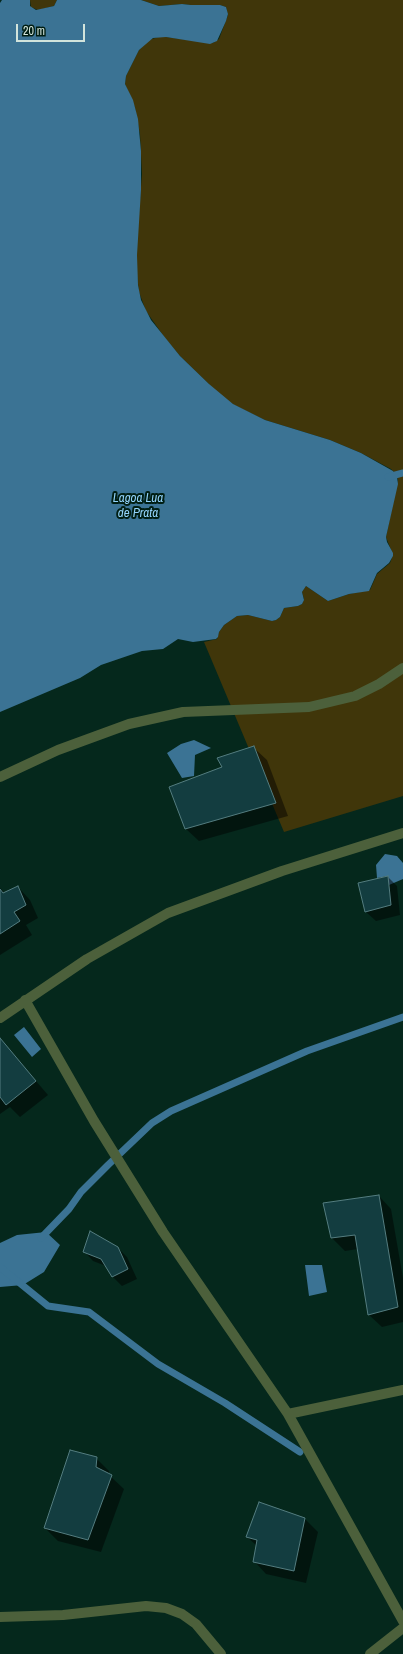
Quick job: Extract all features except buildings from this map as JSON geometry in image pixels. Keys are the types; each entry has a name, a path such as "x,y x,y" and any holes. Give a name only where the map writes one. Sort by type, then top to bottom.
{"street":[{"path":"0,777 58,750 129,724 183,712 310,707 355,696 379,684 403,668"},
{"path":"0,1018 87,959 168,913 282,871 403,832"},
{"path":"25,1000 94,1121 163,1232 288,1414 403,1621"},
{"path":"288,1414 403,1390"},
{"path":"0,1617 63,1615 146,1606 166,1608 182,1614 196,1624 221,1654"},
{"path":"370,1654 403,1628"}],"shaded area":[{"path":"30,0 57,0 54,6 38,10 31,7"},
{"path":"141,0 403,0 403,796 284,832 204,642 217,639 219,632 224,625 237,616 248,615 272,621 276,620 280,617 284,608 302,604 304,599 302,592 306,586 328,601 349,594 370,590 377,574 390,563 393,555 386,537 398,480 396,474 391,469 361,453 330,440 265,420 234,405 218,393 180,356 146,311 139,292 137,276 137,239 142,174 140,134 135,108 125,84 126,76 139,50 149,40 158,37 166,37 213,43 219,39 228,15 226,7 220,5 182,4 159,6"}],"water":[{"name":"Lagoa Lua de Prata","path":"2,0 30,0 30,6 36,10 54,6 57,0 141,0 159,6 182,4 220,5 226,7 228,14 217,41 210,44 166,37 153,38 139,50 126,76 125,84 133,100 138,119 141,151 141,190 137,255 138,285 141,300 151,320 180,356 209,384 233,404 265,420 330,440 361,453 393,471 397,477 398,484 386,537 393,556 389,563 377,573 369,591 349,594 328,601 306,586 302,592 304,600 302,604 284,608 280,617 276,620 272,621 248,615 237,616 224,625 216,639 193,642 178,639 163,649 142,651 101,665 80,678 0,712 0,3"},
{"path":"194,740 211,748 195,755 194,776 182,778 167,753 181,744"},
{"path":"385,854 397,856 403,863 403,879 389,885 388,876 377,878 376,865"},
{"path":"24,1027 41,1049 32,1057 14,1035"},
{"path":"46,1232 60,1245 44,1272 23,1285 0,1287 0,1243 17,1235"},
{"path":"305,1265 322,1265 327,1292 309,1296"}],"waterway":[{"path":"388,477 403,473"},
{"path":"41,1238 69,1209 81,1192 108,1165 152,1123 171,1111 307,1051 403,1017"},
{"path":"0,1267 48,1306 89,1312 158,1364 225,1403 300,1452"}]}
